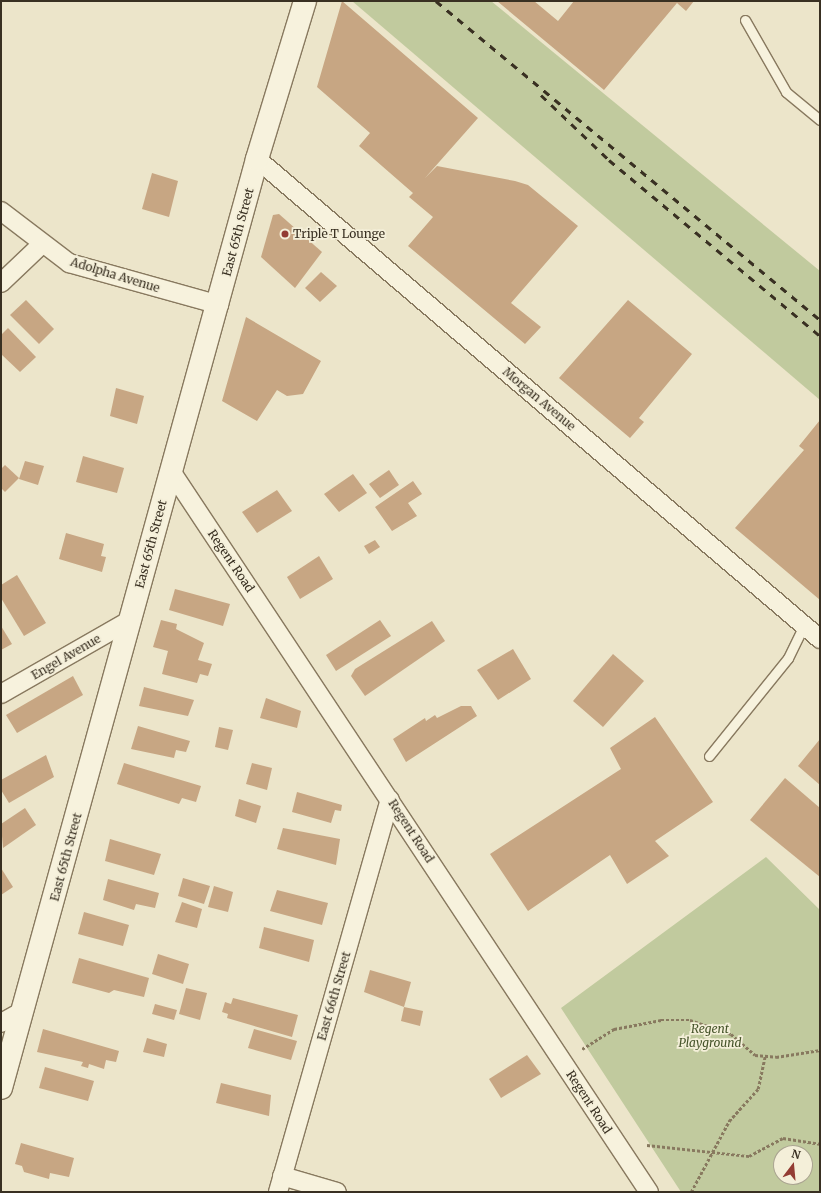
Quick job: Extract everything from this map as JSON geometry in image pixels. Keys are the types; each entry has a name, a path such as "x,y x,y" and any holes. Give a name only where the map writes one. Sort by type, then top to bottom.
{"street":[{"name":"East 65th Street","path":"1,1088 24,1010 171,471 219,305 257,159 305,1"},
{"name":"Morgan Avenue","path":"257,159 820,639"},
{"name":"Adolpha Avenue","path":"1,211 42,244 69,263 219,305"},
{"path":"1,284 42,244"},
{"name":"Regent Road","path":"171,471 649,1192"},
{"name":"Engel Avenue","path":"1,694 130,620"},
{"name":"East 66th Street","path":"280,1184 390,800"},
{"path":"1,1023 24,1010"},
{"path":"280,1184 337,1192"}],"lane":[{"path":"744,20 786,92 820,120"},
{"path":"709,756 788,658 804,625"}],"path":[{"path":"582,1049 614,1029 661,1020 690,1020 731,1034 754,1055 765,1056 820,1050"},
{"path":"691,1192 714,1154 729,1121 758,1089 765,1056"},
{"path":"647,1146 714,1154 749,1156 783,1138 820,1144"}],"green space":[{"path":"352,1 491,1 820,271 820,400"},
{"name":"Regent Playground","path":"766,857 820,910 820,1192 681,1192 561,1008"}],"building":[{"path":"342,1 478,118 425,178 437,166 515,181 528,185 578,226 511,303 541,327 525,344 408,246 433,217 409,197 413,193 359,146 370,133 317,87"},
{"path":"497,1 534,1 558,21 574,1 694,1 686,11 677,3 604,90"},
{"path":"152,173 178,181 169,217 142,209"},
{"path":"279,214 322,252 295,288 261,257 273,215"},
{"path":"321,272 337,286 320,302 305,288"},
{"path":"26,300 54,329 39,344 10,315"},
{"path":"628,300 692,354 639,418 644,422 630,438 559,378"},
{"path":"246,317 321,361 303,394 287,396 277,390 257,421 222,401"},
{"path":"8,328 36,357 20,372 1,354 1,335"},
{"path":"116,388 144,396 137,424 110,416"},
{"path":"820,420 820,600 735,528 804,450 799,446"},
{"path":"83,456 124,468 117,493 76,482"},
{"path":"25,461 44,466 38,485 19,479"},
{"path":"5,465 19,478 5,492 1,488 1,469"},
{"path":"389,470 399,485 380,498 369,484"},
{"path":"353,474 367,493 339,512 324,494"},
{"path":"413,481 422,494 408,503 417,516 392,531 375,507"},
{"path":"277,490 292,511 257,533 242,512"},
{"path":"66,533 104,544 101,556 106,557 102,572 59,559"},
{"path":"375,540 380,547 369,554 364,546"},
{"path":"319,556 333,579 300,599 287,577"},
{"path":"17,575 46,623 24,636 1,598 1,585"},
{"path":"175,589 230,604 223,626 169,610"},
{"path":"161,620 177,624 176,629 204,643 198,660 212,664 208,676 200,674 197,683 162,674 168,651 153,647"},
{"path":"380,620 391,636 336,671 326,655"},
{"path":"432,621 445,641 365,696 351,676 355,669"},
{"path":"1,626 12,644 1,650"},
{"path":"513,649 531,679 498,700 477,670"},
{"path":"613,654 644,681 603,727 573,701"},
{"path":"73,676 83,695 17,733 6,715"},
{"path":"144,687 194,700 188,716 139,706"},
{"path":"266,698 301,711 297,728 260,718"},
{"path":"461,706 471,706 477,716 406,762 393,739 425,718 426,721 435,715 437,718"},
{"path":"655,717 713,802 655,841 669,856 627,884 610,855 528,911 490,854 621,769 610,748"},
{"path":"138,726 190,741 186,752 176,750 174,758 131,749"},
{"path":"219,727 233,730 228,750 215,747"},
{"path":"820,739 820,785 798,766"},
{"path":"46,755 54,777 9,803 1,790 1,780"},
{"path":"124,763 201,786 196,802 182,798 179,804 117,784"},
{"path":"252,763 272,768 267,790 246,784"},
{"path":"785,778 820,808 820,877 750,820"},
{"path":"297,792 342,805 341,811 335,810 331,823 292,812"},
{"path":"239,799 261,806 256,823 235,816"},
{"path":"25,808 36,825 3,848 1,824"},
{"path":"283,828 340,839 336,865 277,849"},
{"path":"110,839 161,854 154,875 105,861"},
{"path":"1,868 13,887 1,895"},
{"path":"183,878 210,886 204,904 178,896"},
{"path":"108,879 159,893 155,908 136,904 134,910 103,900"},
{"path":"214,886 233,892 228,912 208,907"},
{"path":"277,890 328,903 322,925 270,911"},
{"path":"182,902 202,909 197,928 175,922"},
{"path":"84,912 129,925 123,946 78,934"},
{"path":"264,927 314,940 309,962 259,948"},
{"path":"158,954 189,964 183,984 152,974"},
{"path":"79,958 149,978 144,997 114,990 109,993 72,983"},
{"path":"370,970 411,982 404,1007 364,992"},
{"path":"186,988 207,993 200,1020 179,1014"},
{"path":"233,998 298,1015 292,1037 227,1018 228,1014 222,1012 225,1002 231,1004"},
{"path":"155,1004 177,1010 174,1020 152,1014"},
{"path":"404,1007 423,1011 420,1026 401,1021"},
{"path":"43,1029 119,1051 116,1062 106,1060 104,1069 89,1064 88,1068 81,1066 83,1062 37,1052"},
{"path":"254,1029 297,1041 291,1060 248,1048"},
{"path":"147,1038 167,1044 164,1057 143,1052"},
{"path":"527,1055 541,1074 501,1098 489,1079"},
{"path":"45,1067 94,1081 88,1101 39,1088"},
{"path":"221,1083 271,1095 269,1116 216,1103"},
{"path":"21,1143 74,1158 69,1177 50,1173 49,1179 24,1172 22,1166 15,1164"}],"railway":[{"path":"436,1 820,320"},
{"path":"541,95 609,160 820,336"}],"place":[{"name":"Triple T Lounge","path":"285,234"}]}
